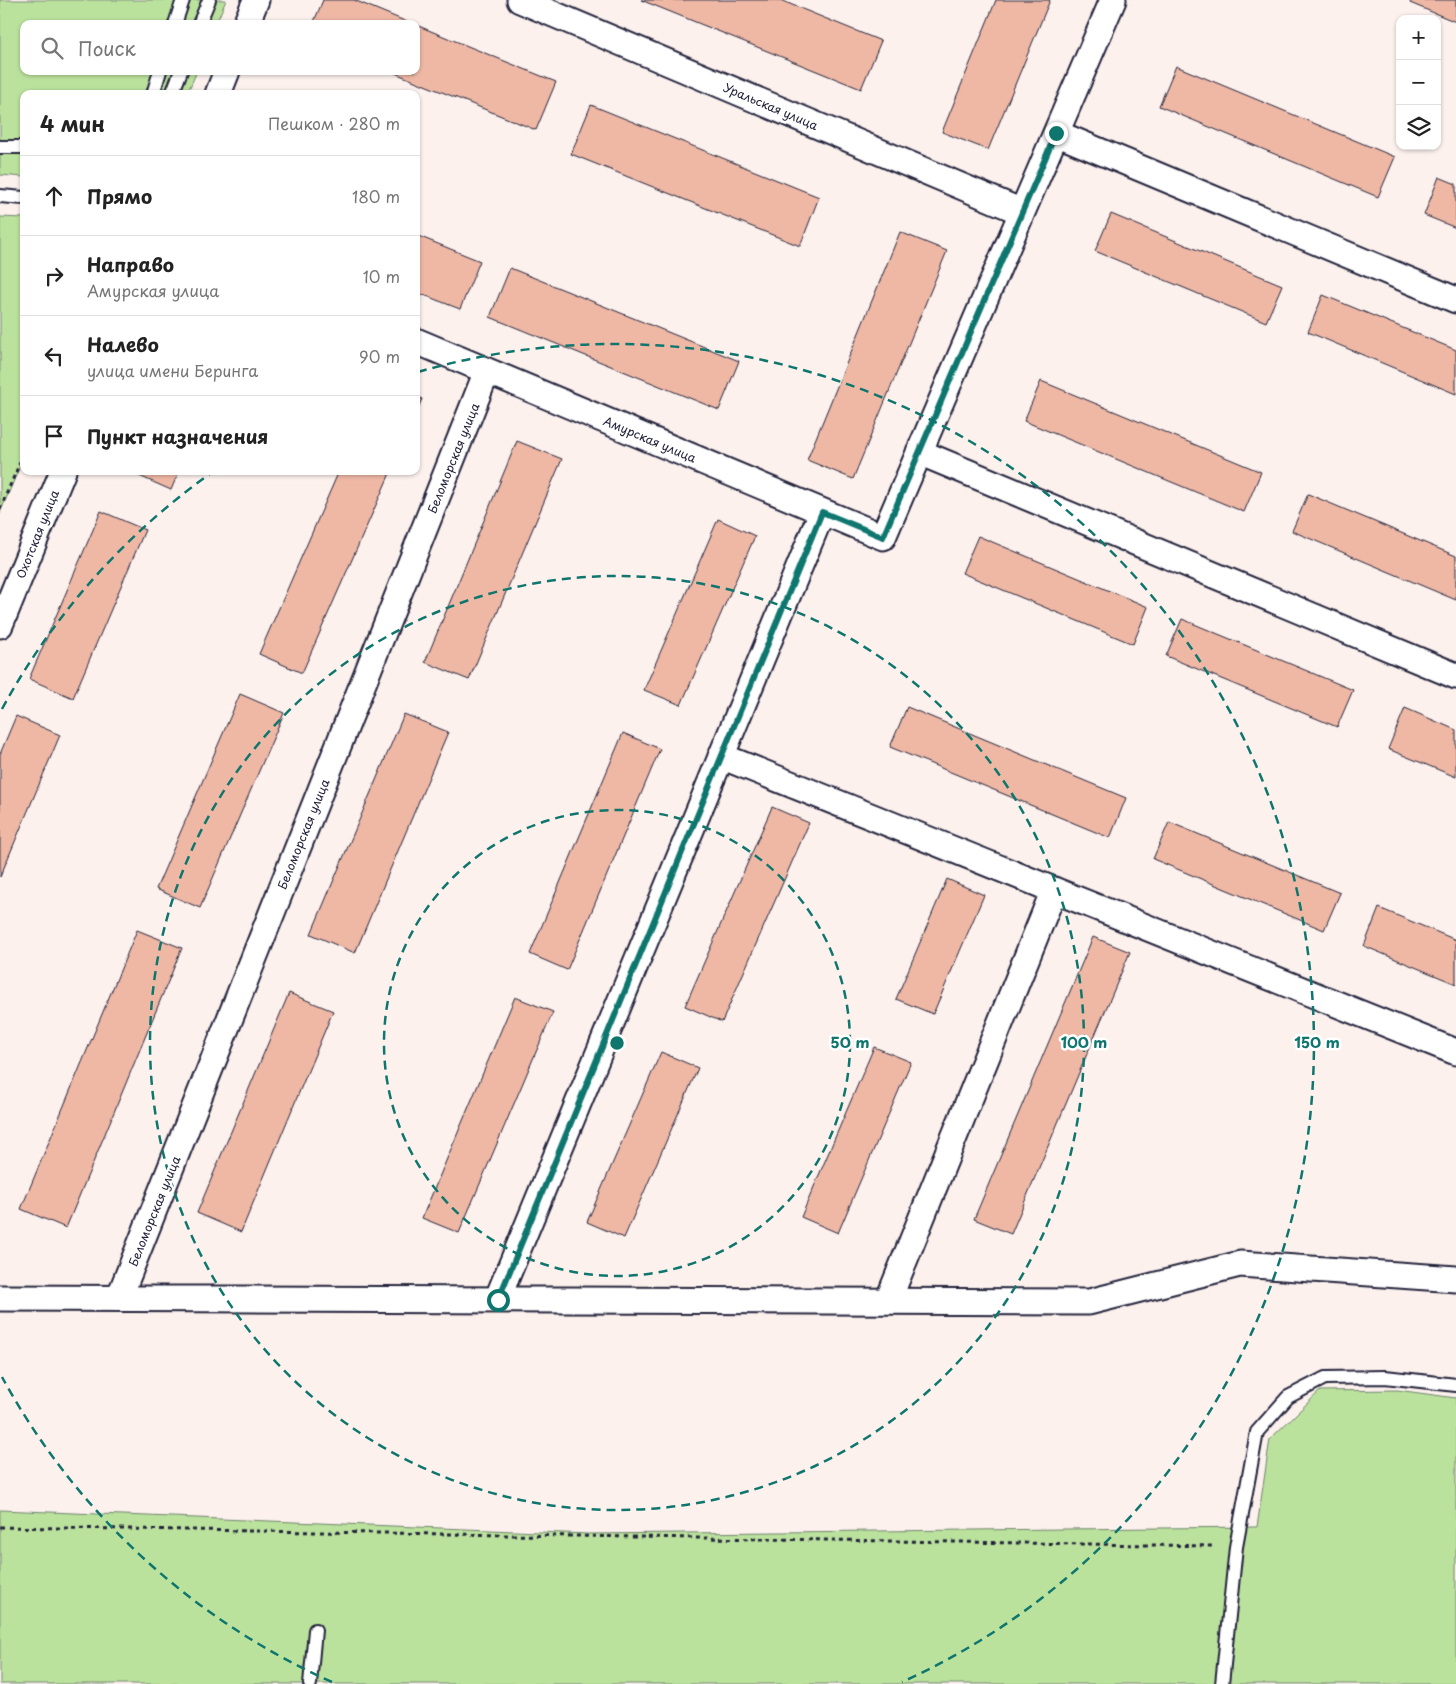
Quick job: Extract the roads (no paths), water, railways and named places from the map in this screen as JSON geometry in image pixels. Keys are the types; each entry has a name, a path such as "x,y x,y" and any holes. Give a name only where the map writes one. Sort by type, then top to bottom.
{"street":[{"path":"248,20 256,0"},
{"name":"Уральская улица","path":"520,0 1022,212"},
{"path":"1113,0 919,452 1456,676"},
{"path":"220,90 225,75"},
{"path":"1056,133 1456,300"},
{"name":"Амурская улица","path":"420,343 883,537 919,452"},
{"name":"Беломорская улица","path":"119,1298 487,371"},
{"name":"Охотская улица","path":"0,625 61,475"},
{"path":"498,1300 822,512"},
{"path":"721,756 1456,1052"},
{"path":"888,1301 1054,890"},
{"path":"0,1298 1088,1302 1240,1264 1456,1279"}],"lane":[{"path":"176,20 182,0"},
{"path":"201,20 209,0"},
{"path":"154,90 159,75"},
{"path":"174,90 179,75"},
{"path":"0,147 20,147"},
{"path":"0,196 20,198"},
{"path":"1222,1684 1236,1547 1257,1432 1288,1397 1326,1378 1385,1377 1456,1385"},
{"path":"310,1684 314,1630"}]}
